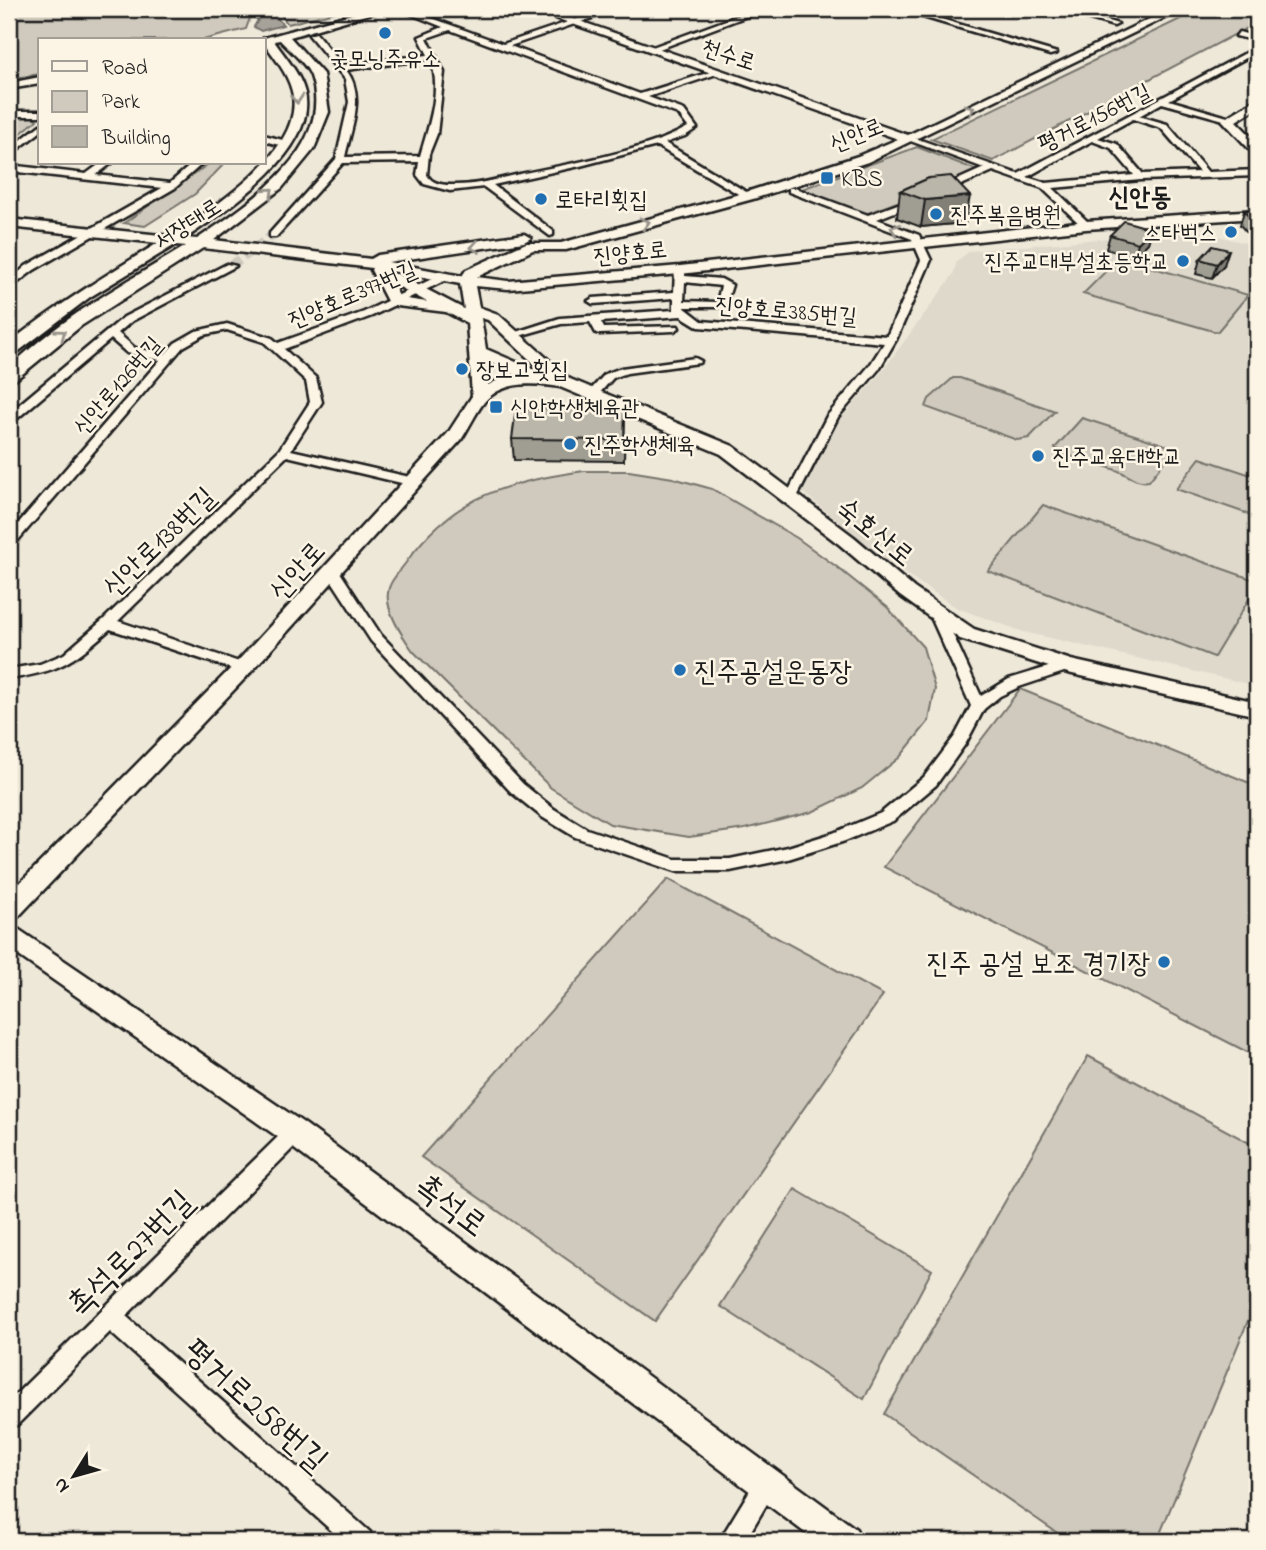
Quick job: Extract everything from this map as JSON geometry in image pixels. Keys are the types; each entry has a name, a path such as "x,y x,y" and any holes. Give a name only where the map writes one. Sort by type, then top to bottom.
{"street":[{"path":"266,41 313,31 381,9"},
{"path":"401,9 681,112 693,128 688,134 658,143 487,185 453,188 427,183 422,175 424,159 433,134 440,72 423,37 447,28"},
{"name":"천수로","path":"535,9 909,139"},
{"path":"501,47 612,9 624,9"},
{"path":"650,49 762,9"},
{"path":"901,9 1053,53"},
{"path":"1060,9 1119,22"},
{"name":"신안로","path":"467,282 471,273 546,236 561,247 824,173 909,139 1178,9"},
{"path":"1102,30 1119,22"},
{"path":"298,47 313,31"},
{"path":"273,235 340,160 352,102 349,79 313,31"},
{"path":"1239,34 1257,39"},
{"name":"서장대로","path":"9,377 61,334 232,221 285,177 317,134 325,105 317,74 298,47 283,36"},
{"name":"서장대로","path":"9,351 86,293 208,217 262,173 287,144 300,101 289,69 266,41"},
{"path":"1041,59 1065,47"},
{"path":"1160,100 1257,49"},
{"path":"340,68 431,57"},
{"path":"266,60 289,69"},
{"path":"639,97 714,72"},
{"path":"9,86 38,81"},
{"name":"평거로156번길","path":"1019,177 1160,100 1228,120"},
{"path":"1257,103 1228,120 1257,149"},
{"path":"9,113 38,114"},
{"path":"1131,116 1164,126 1206,175"},
{"name":"신안로","path":"865,141 909,122"},
{"path":"9,153 38,130"},
{"path":"1090,138 1114,146 1141,177"},
{"path":"266,139 287,144"},
{"path":"909,139 1045,186 1141,177 1257,173"},
{"path":"27,140 38,142"},
{"path":"658,143 748,196"},
{"name":"신안로","path":"616,216 730,186 843,151"},
{"path":"340,160 424,159"},
{"path":"89,176 106,164"},
{"path":"10,284 30,268 172,186 197,164"},
{"path":"867,219 938,192 992,167"},
{"path":"9,168 172,186"},
{"path":"487,185 546,236"},
{"path":"1045,186 1086,225"},
{"path":"791,498 833,415 875,367 891,340 926,260 916,237 792,190"},
{"name":"진양호로","path":"9,223 357,260 467,282 531,284 680,275 920,243 1086,225 1257,214"},
{"path":"128,268 138,254 133,238 165,233 208,217"},
{"path":"232,221 227,233 230,239 269,252"},
{"path":"357,260 440,252 546,236"},
{"path":"162,267 209,256 269,252"},
{"path":"509,254 505,271 511,280 531,284"},
{"path":"357,260 468,313"},
{"path":"9,419 128,319 231,265"},
{"path":"378,270 394,302 493,317 564,383"},
{"path":"593,301 721,305 727,285 680,275"},
{"name":"진양호로385번길","path":"680,275 681,304 699,324 891,340"},
{"name":"진양호로397번길","path":"278,347 394,302 442,278"},
{"path":"467,282 468,313 478,351 480,396 508,381 536,378"},
{"path":"468,313 531,284"},
{"path":"512,335 544,323 594,319 681,304"},
{"path":"594,319 600,331 674,328"},
{"name":"신안로126번길","path":"9,542 167,358 179,345 200,333 228,327 247,331 278,347 312,380 316,402 284,452"},
{"path":"111,333 131,351 167,358"},
{"name":"숙호산로","path":"478,351 536,378 564,383 727,450 937,615 967,634 1068,666 1257,709"},
{"path":"593,394 609,376 625,370 695,361"},
{"name":"신안로","path":"9,910 334,572 455,436 480,396"},
{"path":"284,452 414,482"},
{"name":"신안로138번길","path":"243,668 108,624 284,452"},
{"path":"334,572 376,638 517,788 548,813 581,833 675,865 730,865 788,853 839,837 887,817 930,781 961,739 978,706 995,692 1014,683 1068,666"},
{"path":"937,615 978,706"},
{"path":"9,674 43,668 69,657 108,624"},
{"name":"촉석로","path":"9,936 295,1133 844,1541"},
{"name":"촉석로27번길","path":"9,1417 295,1133"},
{"name":"평거로258번길","path":"109,1316 360,1541"},
{"path":"731,1541 766,1485"}],"shaded area":[{"path":"244,9 270,9 283,25 261,31 254,27 258,20"},
{"name":"진주교육대학교","path":"1194,230 1257,246 1257,686 1024,632 957,608 881,557 799,489 838,422 881,373 953,275 957,261 970,251"}],"green space":[{"path":"9,9 242,9 251,15 246,29 211,38 38,38 38,74 9,79"},
{"path":"276,9 346,9 288,24"},
{"path":"1201,9 1257,9 1257,23 993,161 931,139"},
{"path":"9,115 34,117 37,120 9,143"},
{"path":"917,147 979,171 863,215 799,190"},
{"path":"209,164 224,164 195,194 145,226 124,223"},
{"path":"1119,258 1248,295 1217,332 1083,294"},
{"path":"953,378 960,378 1055,411 1029,438 1017,440 926,407 929,399"},
{"path":"1082,418 1175,448 1149,481 1138,480 1055,448"},
{"path":"1200,458 1257,477 1257,517 1176,489"},
{"name":"진주공설운동장","path":"584,471 629,471 673,478 712,489 797,538 887,607 923,647 935,689 929,721 900,757 862,788 812,812 745,829 689,837 610,824 551,788 413,651 392,616 388,593 396,576 425,539 464,506 485,495 531,480"},
{"path":"1043,505 1257,581 1257,586 1214,657 988,571"},
{"name":"진주 공설 보조 경기장","path":"1020,689 1257,786 1257,1057 884,867"},
{"path":"668,879 883,995 655,1321 421,1157"},
{"path":"1088,1056 1257,1147 1257,1299 1157,1541 1069,1541 884,1414"},
{"path":"795,1189 932,1270 864,1399 720,1306"}],"building":[{"path":"951,176 970,196 925,200 900,191 929,178"},
{"path":"1257,210 1257,226 1244,211"},
{"path":"1124,221 1152,229 1138,243 1110,235"},
{"path":"1212,246 1229,250 1217,264 1200,259"},
{"path":"516,408 625,409 624,440 512,439"}],"tunnel":[{"path":"231,266 273,235"}],"place":[{"name":"굿모닝주유소","path":"385,33"},
{"name":"KBS","path":"827,178"},
{"name":"로타리횟집","path":"541,199"},
{"name":"진주복음병원","path":"936,214"},
{"name":"스타벅스","path":"1231,232"},
{"name":"진주교대부설초등학교","path":"1183,261"},
{"name":"장보고횟집","path":"462,369"},
{"name":"신안학생체육관","path":"496,407"},
{"name":"진주학생체육","path":"570,444"},
{"name":"진주교육대학교","path":"1038,456"},
{"name":"진주공설운동장","path":"680,670"},
{"name":"진주 공설 보조 경기장","path":"1164,962"}],"district":[{"name":"신안동","path":"1140,196"}]}
